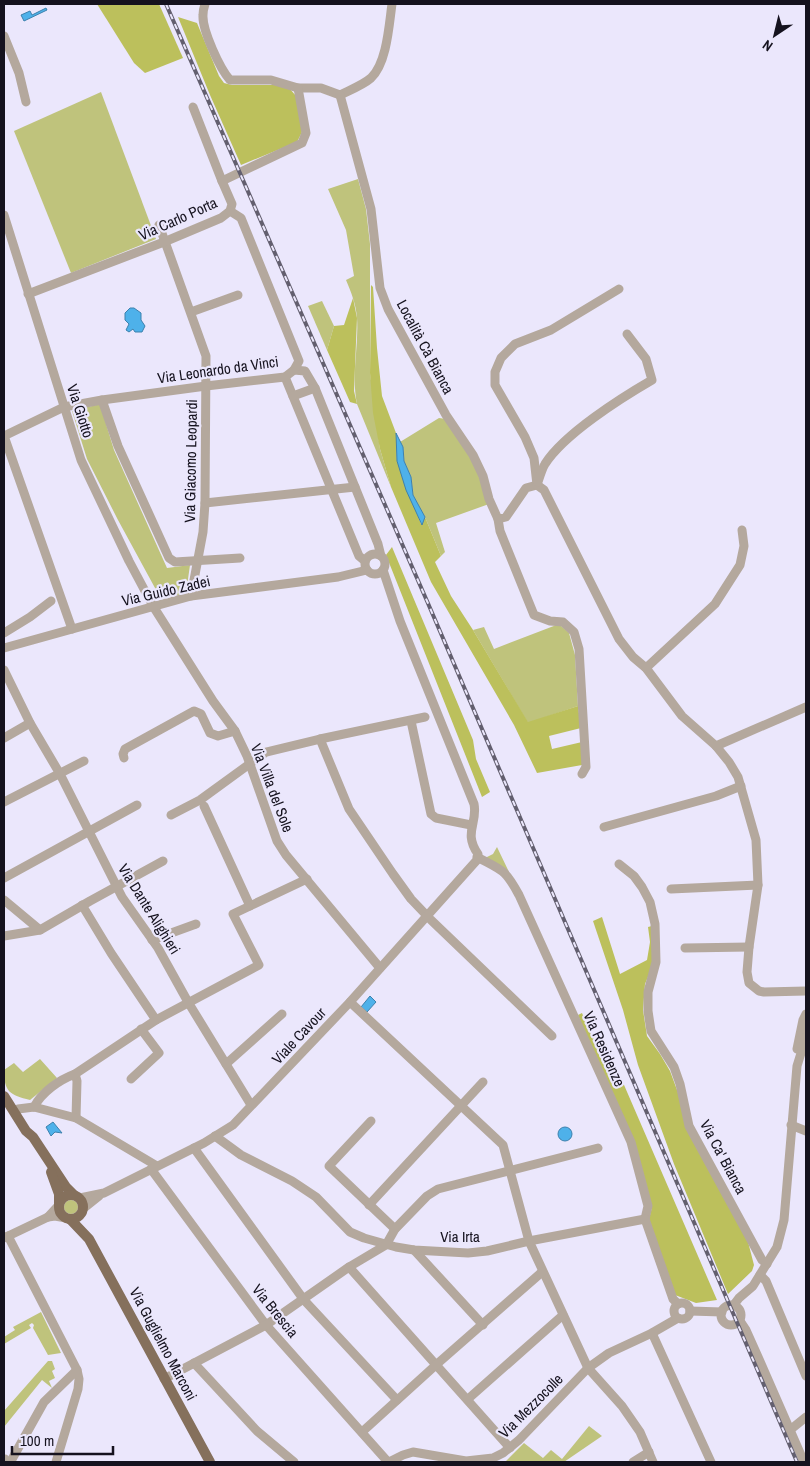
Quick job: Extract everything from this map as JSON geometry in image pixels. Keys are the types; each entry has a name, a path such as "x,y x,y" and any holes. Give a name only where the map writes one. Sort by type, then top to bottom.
{"main road":[{"name":"Via Guglielmo Marconi","path":"4,1089 30,1127 33,1137 45,1157 80,1204 89,1239 210,1462"},
{"name":"Via Guglielmo Marconi","path":"5,1099 26,1131 33,1137"},
{"path":"45,1157 58,1194 59,1205 60,1213 68,1219 77,1218 80,1204 65,1196 59,1205"},
{"name":"Via Guglielmo Marconi","path":"68,1219 89,1239"}],"street":[{"path":"205,4 202,17 208,41 225,75 230,80 271,80 298,88 321,88 340,95 371,78 379,66 386,47 392,4"},
{"path":"4,36 18,73 26,102"},
{"name":"Via Carlo Porta","path":"28,294 222,218 230,211 232,204 222,181 302,143 306,134 298,88"},
{"name":"Località Cà Bianca","path":"340,95 371,209 380,288 388,309 446,415 474,455 498,519 500,531 534,615 550,621 563,622 574,632 579,649 586,768 582,774"},
{"path":"193,106 222,181"},
{"name":"Via Leonardo da Vinci","path":"4,436 64,407 102,400 285,377 294,370 299,361 241,218 230,211"},
{"name":"Via Giotto","path":"4,215 81,460 129,561 153,606"},
{"name":"Via Giacomo Leopardi","path":"159,225 206,356 205,503 203,532 196,561 191,596"},
{"path":"619,289 551,330 515,344 501,358 495,372 495,385 525,437 534,458 537,485 544,490 619,638 633,657 646,668 682,716 716,746 729,762 741,786 756,840 758,885 749,947 747,972 749,983 759,991 806,991"},
{"path":"191,312 238,295"},
{"path":"537,485 545,465 556,451 573,435 623,398 652,380 646,359 627,334"},
{"path":"294,370 305,371 315,388 378,544 385,564 383,570 400,621 471,794 475,811 471,825 473,848 478,856"},
{"path":"285,377 359,556 375,574 383,570"},
{"path":"293,396 315,388"},
{"path":"102,400 118,446 169,558 175,562 240,558"},
{"path":"4,436 72,630"},
{"path":"498,519 506,517 526,488 537,485"},
{"path":"205,503 355,486"},
{"path":"646,668 715,604 740,565 744,546 742,530"},
{"path":"366,565 372,554 381,556"},
{"name":"Via Guido Zadei","path":"4,648 191,596 338,577 366,565"},
{"path":"4,633 30,617 51,600"},
{"name":"Via Villa del Sole","path":"153,606 234,731 249,765 277,842 380,968"},
{"name":"Via Dante Alighieri","path":"4,670 30,722 60,774 122,897 152,940 251,1105"},
{"path":"716,746 806,707"},
{"name":"Via Villa del Sole","path":"124,758 125,749 194,711 201,714 210,732 218,736 234,731"},
{"path":"172,815 200,800 266,752 425,717"},
{"path":"411,721 431,814 436,818 471,825"},
{"path":"4,738 30,722"},
{"path":"320,739 349,809 411,899 552,1036"},
{"path":"4,802 84,761"},
{"path":"604,827 716,796 741,786"},
{"path":"4,878 137,805"},
{"path":"204,806 250,906"},
{"name":"Viale Cavour","path":"80,1204 194,1148 233,1125 350,1002 476,863 478,856"},
{"name":"Via Residenze","path":"478,856 507,874 519,895 631,1142 648,1206 645,1219"},
{"path":"4,936 40,930 163,861"},
{"name":"Via Ca' Bianca","path":"619,864 634,876 642,887 650,902 655,924 656,962 648,992 651,1031 674,1067 680,1084 689,1126 762,1260 767,1264"},
{"path":"34,1107 39,1097 66,1077 75,1074 156,1020 259,965 233,914 307,879"},
{"path":"671,889 758,885"},
{"path":"4,900 40,930"},
{"path":"82,905 156,1020"},
{"path":"152,940 196,924"},
{"path":"685,948 749,947"},
{"path":"350,1002 503,1145 529,1241 542,1272 588,1368 622,1406 640,1432 653,1462"},
{"path":"226,1064 282,1014"},
{"path":"733,1306 753,1286 767,1264 777,1247 784,1220 797,1046 806,1014"},
{"path":"131,1079 159,1052 142,1030"},
{"path":"797,1066 806,1037"},
{"path":"797,1066 806,1068"},
{"path":"75,1074 77,1081 76,1118"},
{"path":"369,1205 483,1082"},
{"path":"18,1109 34,1107 76,1118 154,1168"},
{"path":"371,1121 329,1166 395,1229"},
{"path":"791,1125 806,1131"},
{"name":"Via Irta","path":"215,1136 241,1155 286,1178 316,1197 350,1232 386,1245 414,1250 486,1251 645,1219"},
{"path":"194,1148 304,1300 397,1400"},
{"path":"164,1379 266,1325 349,1267 386,1245 395,1229 427,1196 438,1189 598,1148"},
{"name":"Via Brescia","path":"154,1168 266,1325 389,1462"},
{"path":"48,1217 59,1205"},
{"path":"56,1462 78,1389 79,1379 6,1237 48,1217 54,1216 68,1219"},
{"path":"645,1219 673,1299 678,1304 686,1304 690,1311 722,1312"},
{"path":"414,1250 483,1325"},
{"path":"349,1267 510,1448"},
{"path":"362,1432 542,1272"},
{"path":"760,1275 766,1281 806,1376"},
{"path":"678,1304 674,1311 678,1318"},
{"path":"740,1321 737,1324 728,1325 722,1320 722,1312 726,1307 733,1306 740,1310 740,1321 746,1330 804,1462"},
{"name":"Via Mezzocolle","path":"389,1462 413,1452 466,1461 494,1460 510,1448 537,1422 588,1368 622,1346 652,1333 678,1318 686,1319 690,1311"},
{"path":"468,1399 563,1315"},
{"path":"652,1333 712,1462"},
{"path":"194,1363 257,1431 294,1462"},
{"path":"6,1460 44,1402 76,1370"},
{"path":"790,1430 806,1417"},
{"path":"633,1462 648,1452"}],"green space":[{"path":"97,4 159,4 183,58 145,73 134,63"},
{"path":"178,17 197,23 219,76 224,83 232,85 281,85 290,89 296,96 302,132 297,142 241,165"},
{"path":"101,92 156,239 71,273 14,131"},
{"path":"358,179 366,209 370,244 370,373 380,449 391,487 357,404 355,371 357,318 346,280 354,276 346,230 328,189"},
{"path":"371,285 373,287 382,396 396,433 397,461 421,524 425,517 441,556 435,562 451,596 528,722 578,706 581,728 549,736 552,749 582,742 582,765 537,773 514,725 431,582 391,487 380,449 373,413 370,373"},
{"path":"353,298 357,318 354,391 357,404 350,402 327,350 334,326 344,325"},
{"path":"322,301 334,326 327,350 308,306"},
{"path":"100,404 114,450 167,568 190,565 186,593 161,599 87,459 72,411"},
{"path":"439,418 446,419 481,475 489,504 436,523 445,552 441,556 425,517 413,495 411,477 404,461 403,447 400,442"},
{"path":"392,547 473,740 476,759 490,792 482,797 386,555"},
{"path":"559,624 569,633 575,655 578,706 528,723 473,630 484,627 494,649"},
{"path":"497,847 509,872 485,858 493,854"},
{"path":"602,917 620,974 647,960 650,942 648,927 652,926 653,965 645,984 643,1010 647,1036 670,1071 680,1098 747,1238 754,1265 752,1271 728,1294 674,1164 638,1065 623,1010 593,921"},
{"path":"582,1013 592,1037 602,1034 717,1300 696,1303 675,1295 649,1219 652,1207 578,1015"},
{"path":"40,1059 57,1078 30,1100 13,1094 5,1083 4,1070 14,1063 23,1072"},
{"path":"71,1200 76,1202 78,1207 76,1212 71,1214 66,1212 64,1207 66,1202"},
{"path":"41,1312 61,1353 48,1355 32,1323 29,1325 31,1328 4,1344 4,1337 15,1330 13,1327"},
{"path":"48,1361 52,1361 55,1369 52,1371 55,1378 49,1381 52,1388 42,1380 4,1427 4,1411"},
{"path":"589,1426 602,1436 564,1462 505,1462 524,1443 543,1458 551,1450 562,1459"}],"water":[{"path":"46,8 47,10 24,21 21,15 30,11 32,15"},
{"path":"130,308 134,308 141,313 141,320 145,326 142,332 135,332 133,329 129,332 126,330 129,324 125,320 125,313"},
{"path":"396,433 403,447 404,461 411,477 413,495 425,517 422,525 406,490 397,461"},
{"path":"370,996 376,1002 367,1012 361,1007"},
{"path":"53,1122 62,1133 55,1132 51,1136 46,1127"},
{"path":"565,1127 570,1129 572,1134 570,1139 565,1141 560,1139 558,1134 560,1129"}],"railway":[{"path":"166,4 427,601 797,1462"}]}
